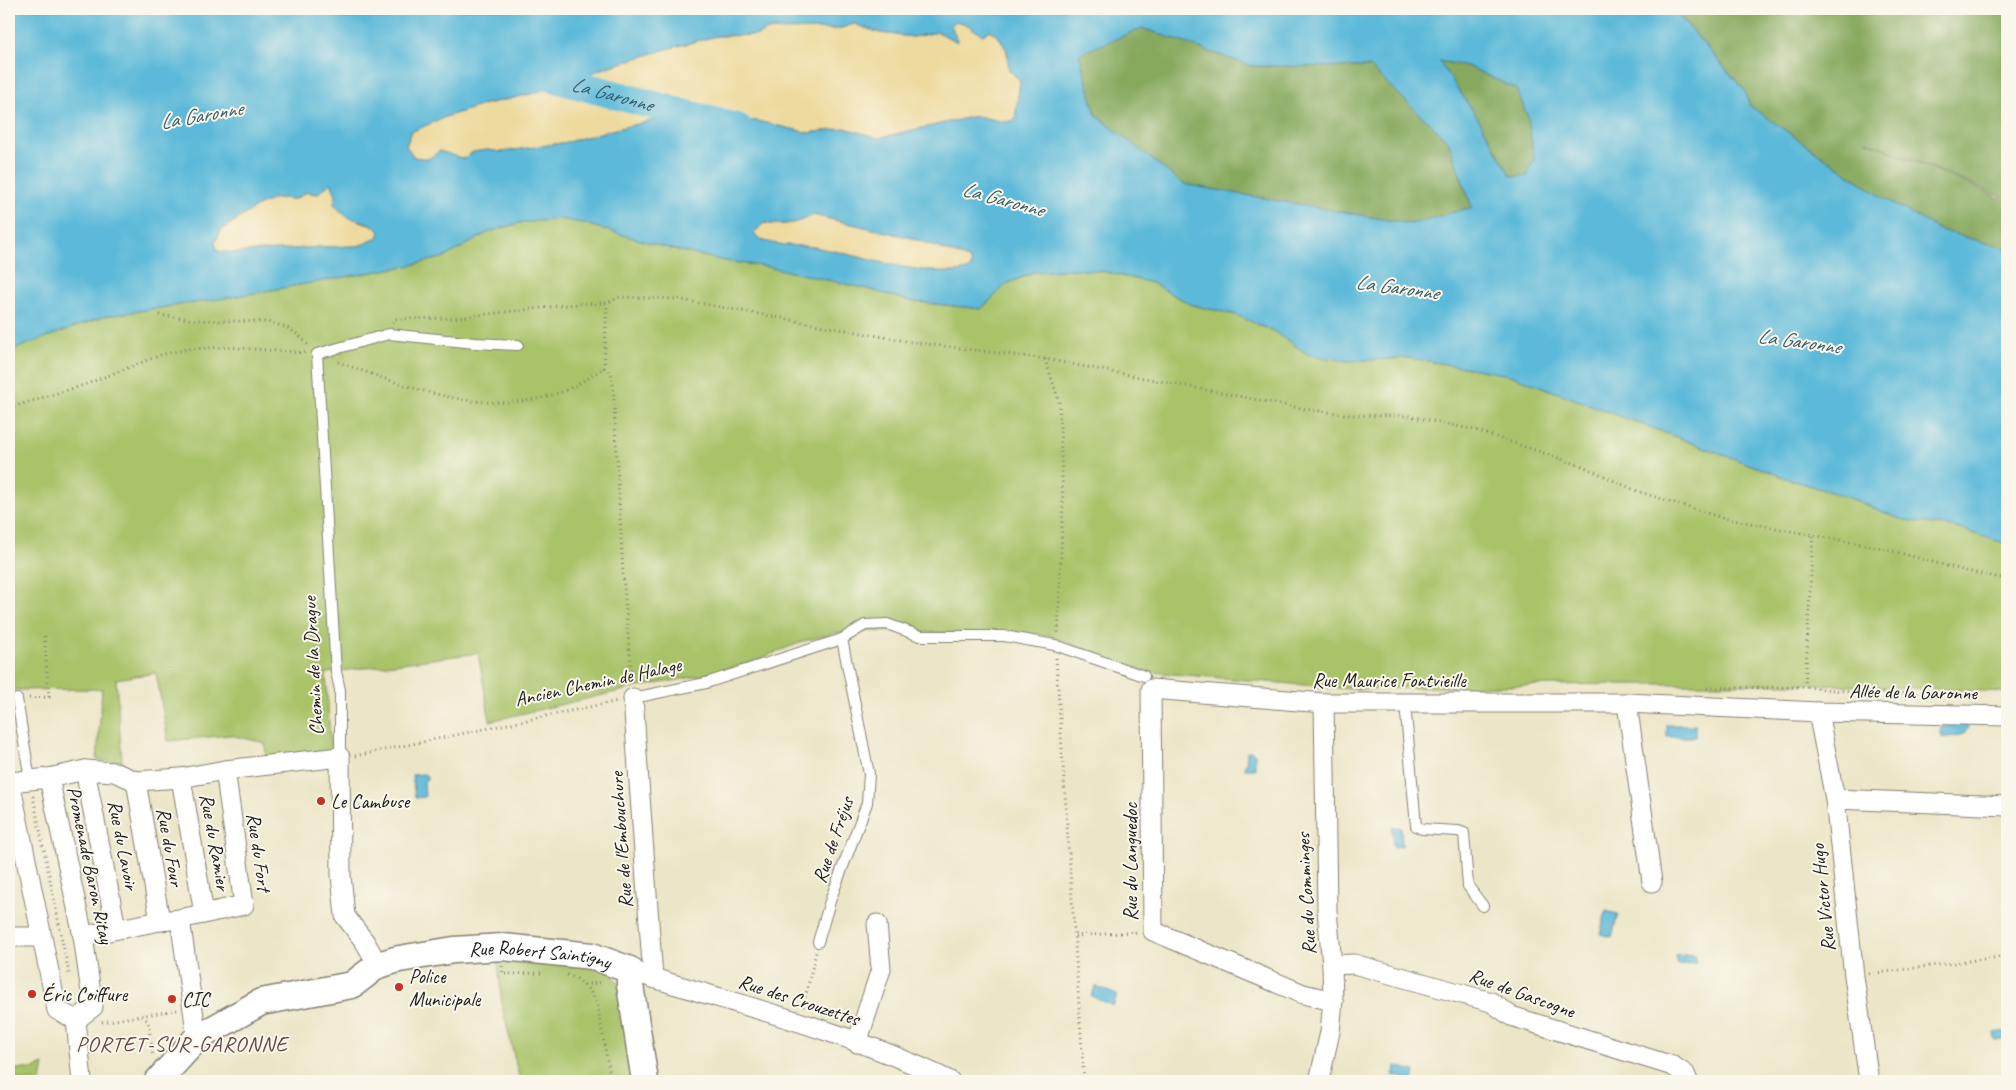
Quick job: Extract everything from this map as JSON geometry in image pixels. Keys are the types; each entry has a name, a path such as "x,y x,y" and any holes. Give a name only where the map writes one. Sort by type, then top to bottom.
{"street":[{"name":"Rue Maurice Fontvieille","path":"1148,682 1324,703 1627,702 1818,712"},
{"name":"Rue du Languedoc","path":"1148,682 1152,931 1303,994 1333,1001"},
{"name":"Rue de l'Embouchure","path":"633,698 642,974"},
{"path":"1627,702 1652,882"},
{"name":"Rue du Comminges","path":"1318,1081 1330,1032 1333,1001 1327,910 1324,703"},
{"name":"Allée de la Garonne","path":"1818,712 2007,716"},
{"name":"Rue Victor Hugo","path":"1818,712 1835,799 1854,976 1869,1081"},
{"path":"49,778 86,770 114,772 136,781 181,778 225,770 340,758"},
{"name":"Chemin de la Drague","path":"340,758 341,874 345,916 365,942 378,964"},
{"name":"Rue du Lavoir","path":"86,770 116,928"},
{"name":"Rue du Fort","path":"83,936 116,928 204,914 244,905 225,770"},
{"name":"Promenade Baron Ritay","path":"18,781 49,778 83,936 93,1007 82,1015"},
{"name":"Rue du Ramier","path":"181,778 204,914"},
{"path":"18,781 40,937 57,1010 82,1015 82,1081"},
{"name":"Rue du Four","path":"136,781 160,920"},
{"path":"1835,799 2007,806"},
{"path":"180,918 191,1007 197,1038"},
{"path":"857,1043 881,969 877,924"},
{"path":"9,937 40,937"},
{"name":"Rue Robert Saintigny","path":"158,1081 197,1038 261,1002 352,985 378,964 399,959 454,950 503,947 592,956 642,974"},
{"name":"Rue de Gascogne","path":"1332,965 1354,964 1491,1002 1511,1016 1673,1066 1685,1074 1688,1081"},
{"path":"642,974 630,985 645,1081"},
{"name":"Rue des Crouzettes","path":"642,974 799,1022 927,1070 950,1081"}],"lane":[{"path":"317,354 390,334 475,343 518,345"},
{"name":"Chemin de la Drague","path":"317,354 336,672 340,690 340,758"},
{"name":"Ancien Chemin de Halage","path":"633,698 706,683 842,639 865,625 887,624 920,636 1004,636 1055,644 1148,682"},
{"name":"Rue de Fréjus","path":"818,942 866,803 870,774 842,639"},
{"path":"17,699 18,781"},
{"path":"1405,703 1416,826 1422,829 1464,833 1468,886 1483,906"}],"path":[{"path":"389,324 396,319 453,318 576,304 607,303 620,297 677,299 911,342 1045,359 1305,409 1352,415 1409,416 1475,430 1582,466 1637,490 1723,518 1881,548 1966,571 2007,579"},
{"path":"604,368 607,303"},
{"path":"159,315 196,320 267,322 286,327 299,335 317,354"},
{"path":"9,408 84,386 163,354 189,349 227,347 317,354 412,389 469,402 501,403 539,398 565,390 604,368"},
{"path":"1045,359 1059,401 1063,492 1060,629 1055,644 1084,1081"},
{"path":"604,368 611,373 612,383 623,574 633,698"},
{"path":"1805,687 1814,535"},
{"path":"9,648 17,699 49,697 44,634"},
{"path":"1822,689 1978,697"},
{"name":"Ancien Chemin de Halage","path":"340,758 633,698"},
{"path":"18,781 32,790 70,974"},
{"path":"1075,936 1152,931"},
{"path":"40,937 83,936"},
{"path":"799,1022 818,942"},
{"path":"503,947 501,958 503,974 550,973"},
{"path":"2000,956 2007,966"},
{"path":"1854,976 2007,956"},
{"path":"560,973 576,978 589,990 598,1003 611,1081"},
{"path":"82,1015 99,1022 191,1007"},
{"path":"142,1016 148,1021 158,1081"}],"green space":[{"path":"1673,9 2007,9 2007,199 1865,140 2007,201 2007,249 1940,230 1885,199 1750,106 1743,88"},
{"path":"1142,28 1251,66 1370,67 1448,141 1472,207 1411,224 1183,184 1096,115 1079,53"},
{"path":"1439,61 1467,66 1516,89 1528,117 1534,159 1527,176 1511,176 1479,120"},
{"path":"560,219 582,223 671,249 725,261 769,267 868,289 909,301 981,309 1007,284 1034,272 1072,269 1102,271 1152,283 1192,305 1236,315 1275,332 1309,355 1348,361 1410,358 1510,375 1786,478 1850,498 1900,519 1953,527 2007,544 2007,692 1808,684 1608,684 1351,689 1150,672 1120,664 1049,635 846,632 804,641 749,663 705,675 638,687 490,721 478,653 326,673 331,756 266,759 265,743 230,735 168,741 156,673 116,679 122,762 97,760 102,689 9,690 9,351 105,316 220,299 412,265 445,257 489,232 519,223"},
{"path":"557,958 606,968 623,988 638,1081 520,1081 502,1006 498,962"},
{"path":"44,1065 41,1081 9,1081 9,1069 35,1069"}],"sand":[{"path":"955,21 966,24 983,35 989,30 999,37 1007,51 1009,70 1020,81 1015,120 1005,122 976,116 878,138 845,128 809,133 757,121 673,116 568,142 501,152 487,150 473,152 464,159 440,151 428,159 414,157 406,146 411,132 445,117 486,104 531,94 611,66 716,36 758,35 767,30 838,29 854,24 880,33 913,37 938,32 957,42 951,25"},
{"path":"331,182 347,209 360,221 374,226 380,232 378,238 358,246 235,253 217,251 215,242 221,230 259,205 276,198 295,199 307,192 317,194"},
{"path":"813,215 912,238 969,259 973,264 970,269 956,272 918,269 819,248 774,244 766,242 754,233 764,223 789,224"}],"water":[{"path":"9,9 1673,9 1744,90 1750,106 1885,199 1940,230 2007,249 2007,544 1953,527 1900,519 1850,498 1786,478 1510,375 1410,358 1348,361 1309,355 1275,332 1236,315 1192,305 1152,283 1102,271 1072,269 1034,272 1007,284 981,309 909,301 868,289 769,267 725,261 671,249 582,223 560,219 519,223 489,232 445,257 412,265 220,299 105,316 9,351","holes":["956,21 966,24 983,35 990,30 999,37 1007,51 1009,70 1020,81 1015,120 1005,122 976,116 878,138 845,128 809,133 757,121 673,116 568,142 501,152 487,150 473,152 464,159 440,151 428,159 414,157 406,146 411,132 445,117 486,104 531,94 611,66 716,36 758,35 767,30 838,29 854,24 880,33 913,37 938,32 958,42 951,25","1142,28 1251,66 1370,67 1448,141 1472,207 1411,224 1183,184 1096,115 1079,54","1439,61 1467,66 1516,89 1528,117 1534,159 1527,176 1511,176 1479,120","331,183 336,195 334,204 348,217 376,228 380,232 378,238 358,246 235,253 217,251 215,242 221,230 259,205 276,198 295,199 307,192 317,194","813,215 912,238 969,259 972,265 970,269 956,272 918,269 819,248 774,243 759,238 754,233 764,223 783,224"]},
{"path":"1964,723 1969,728 1965,734 1942,738 1940,727"},
{"path":"1667,725 1695,725 1695,737 1667,737"},
{"path":"1251,751 1255,754 1255,769 1245,769 1247,752"},
{"path":"424,774 427,776 427,780 424,781 425,797 415,798 412,775"},
{"path":"1401,827 1402,846 1393,847 1392,828"},
{"path":"1606,911 1618,914 1612,937 1600,934"},
{"path":"1694,954 1696,963 1677,965 1675,956"},
{"path":"1096,986 1117,995 1113,1006 1091,996"},
{"path":"2007,1031 2007,1039 1995,1041 1994,1033"},
{"path":"1396,1066 1415,1071 1413,1081 1393,1075"}],"waterway":[{"name":"La Garonne","path":"527,71 738,128"}],"place":[{"name":"Le Cambuse","path":"321,801"},
{"name":"Police Municipale","path":"399,987"},
{"name":"Éric Coiffure","path":"32,994"},
{"name":"CIC","path":"172,999"}],"district":[{"name":"PORTET-SUR-GARONNE","path":"182,1044"}]}
